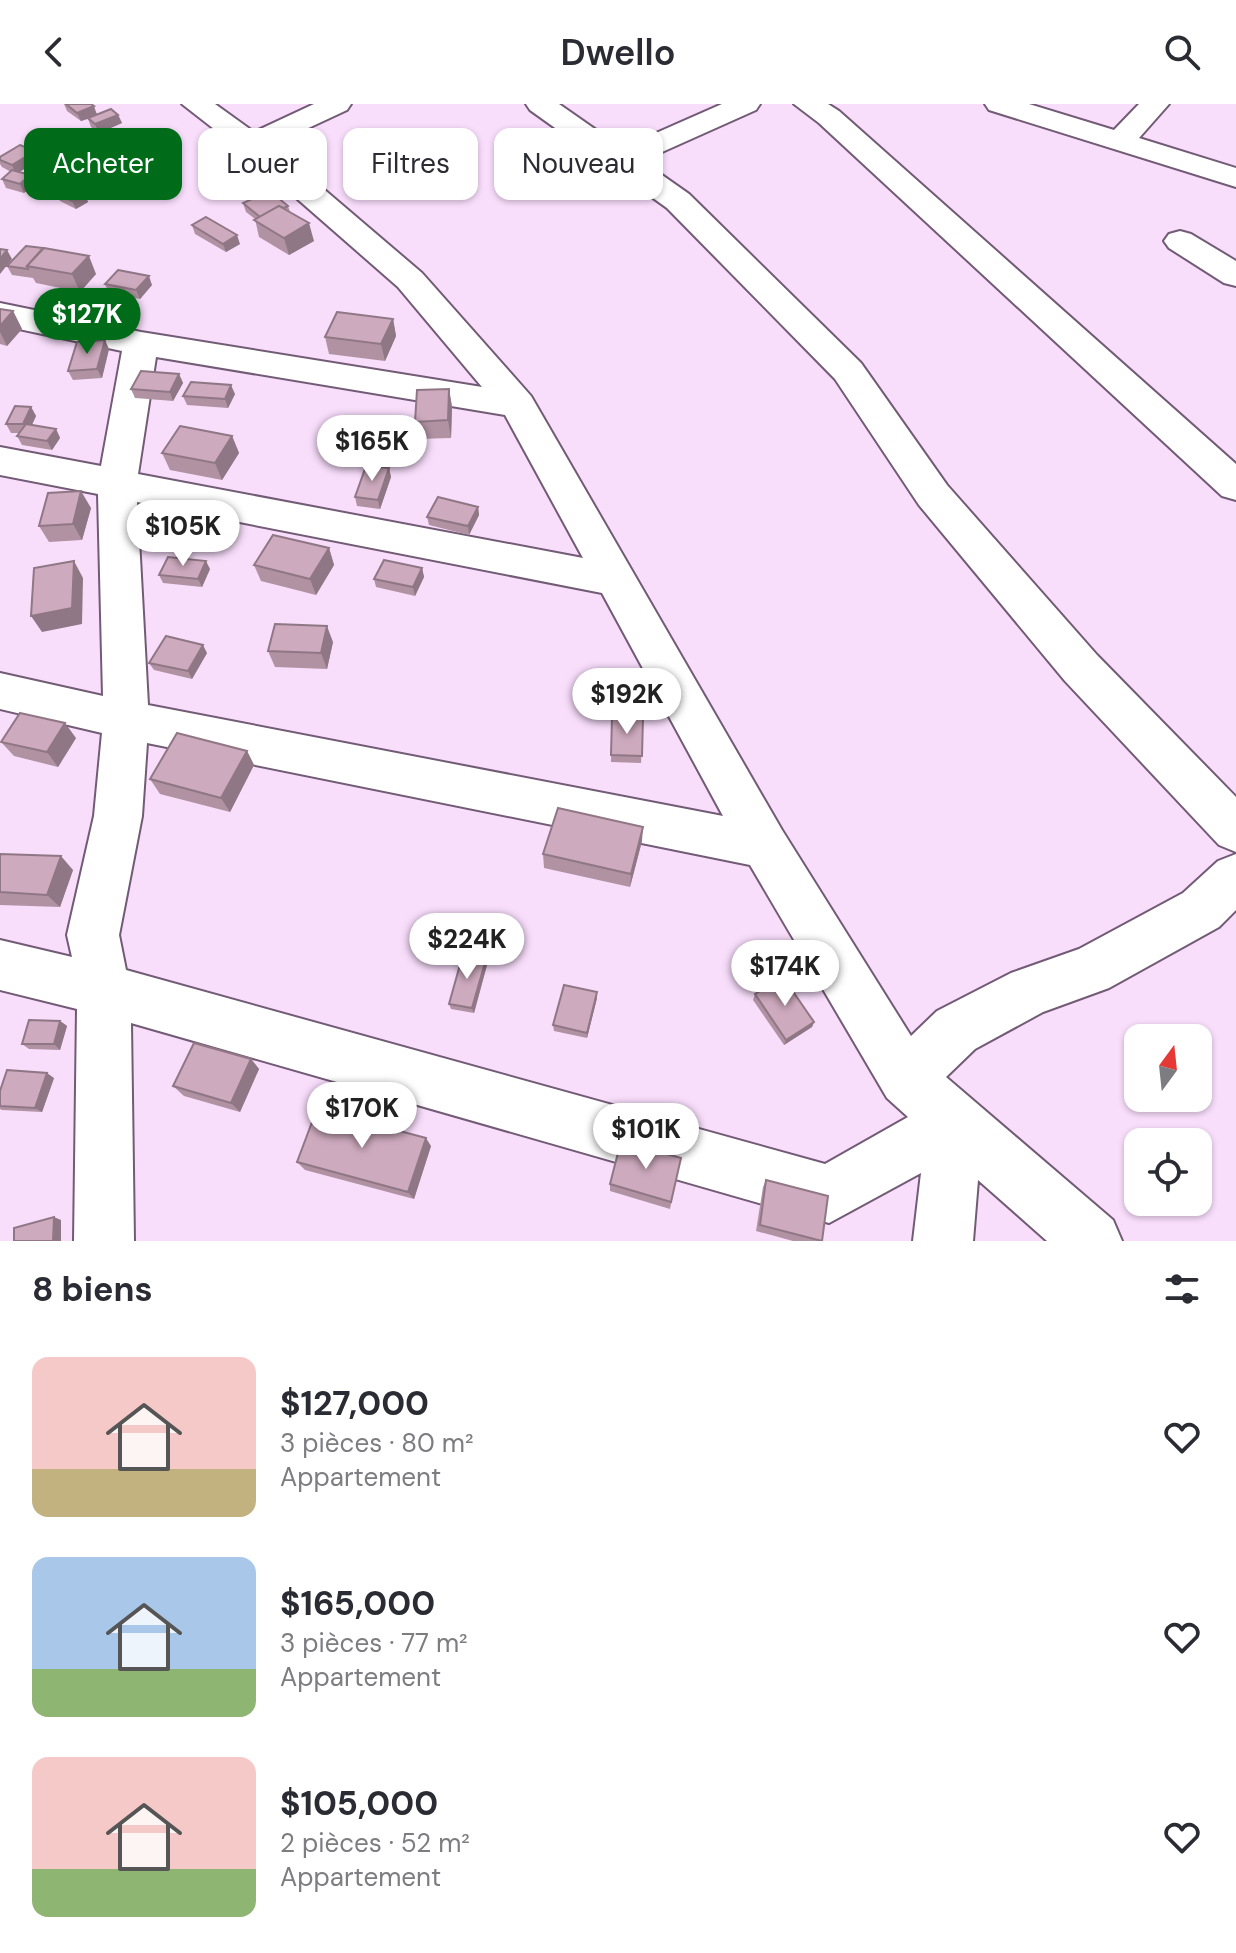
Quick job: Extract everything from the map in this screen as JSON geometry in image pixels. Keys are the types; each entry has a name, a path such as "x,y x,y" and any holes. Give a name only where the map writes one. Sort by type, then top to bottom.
{"street":[{"path":"196,104 229,128"},
{"path":"285,128 337,104"},
{"path":"540,104 574,128"},
{"path":"663,141 746,104"},
{"path":"808,104 829,117 1236,486"},
{"path":"999,104 1236,178"},
{"path":"1120,141 1155,104"},
{"path":"663,190 678,201 848,371 933,495 1081,668 1236,830"},
{"path":"316,200 410,280 518,405 765,846 906,1079 1092,1241"},
{"path":"1180,241 1236,276"},
{"path":"0,314 141,343 518,405"},
{"path":"104,1241 104,990 93,935 118,816 126,720 117,483 141,343"},
{"path":"0,461 615,580"},
{"path":"0,691 126,720 765,846"},
{"path":"906,1079 956,1030 1030,991 1105,963 1201,910 1236,877"},
{"path":"0,965 104,990 829,1194 955,1122"},
{"path":"943,1241 955,1122"}],"building":[{"path":"66,104 91,104 94,106 77,113"},
{"path":"111,109 118,115 95,124 88,118"},
{"path":"20,145 24,147 24,158 12,165 0,160"},
{"path":"12,170 24,173 24,180 20,184 2,179"},
{"path":"250,200 281,200 288,206 279,206 260,217 243,203"},
{"path":"279,206 309,223 284,238 254,220"},
{"path":"206,217 237,235 223,244 192,225"},
{"path":"26,246 43,248 27,266 28,269 7,266"},
{"path":"44,248 89,256 72,274 27,266"},
{"path":"118,270 149,276 136,290 105,284"},
{"path":"0,309 13,311 0,326"},
{"path":"337,312 393,319 381,344 325,337"},
{"path":"105,340 97,369 68,371 77,342"},
{"path":"141,371 179,374 170,392 131,389"},
{"path":"191,382 231,385 225,399 183,396"},
{"path":"449,389 448,420 415,422 417,390"},
{"path":"15,406 31,407 23,424 6,424"},
{"path":"26,424 56,429 47,441 17,436"},
{"path":"180,426 232,436 215,463 162,453"},
{"path":"366,466 389,468 378,500 355,497"},
{"path":"81,491 73,524 39,526 48,493"},
{"path":"438,497 478,507 468,526 427,517"},
{"path":"151,502 199,506 189,529 140,525"},
{"path":"273,535 329,548 310,579 254,565"},
{"path":"168,557 206,561 198,579 159,575"},
{"path":"384,560 422,568 413,587 374,579"},
{"path":"74,561 72,608 31,616 34,568"},
{"path":"275,624 327,626 321,653 268,651"},
{"path":"166,636 203,645 188,671 149,663"},
{"path":"20,713 65,723 47,752 1,742"},
{"path":"612,717 643,718 642,756 611,755"},
{"path":"177,733 247,751 221,798 150,779"},
{"path":"558,808 643,827 631,874 543,854"},
{"path":"0,854 61,856 47,895 0,892"},
{"path":"463,954 486,959 472,1008 449,1004"},
{"path":"783,977 814,1022 786,1040 755,994"},
{"path":"564,985 597,992 587,1033 553,1025"},
{"path":"29,1020 60,1021 54,1044 22,1044"},
{"path":"194,1043 251,1059 231,1103 173,1086"},
{"path":"7,1070 47,1073 35,1108 0,1106 0,1091"},
{"path":"317,1109 426,1138 408,1192 297,1162"},
{"path":"621,1141 681,1158 671,1202 610,1184"},
{"path":"766,1180 828,1196 822,1241 760,1225"},
{"path":"54,1217 53,1241 14,1241 14,1228"}]}
